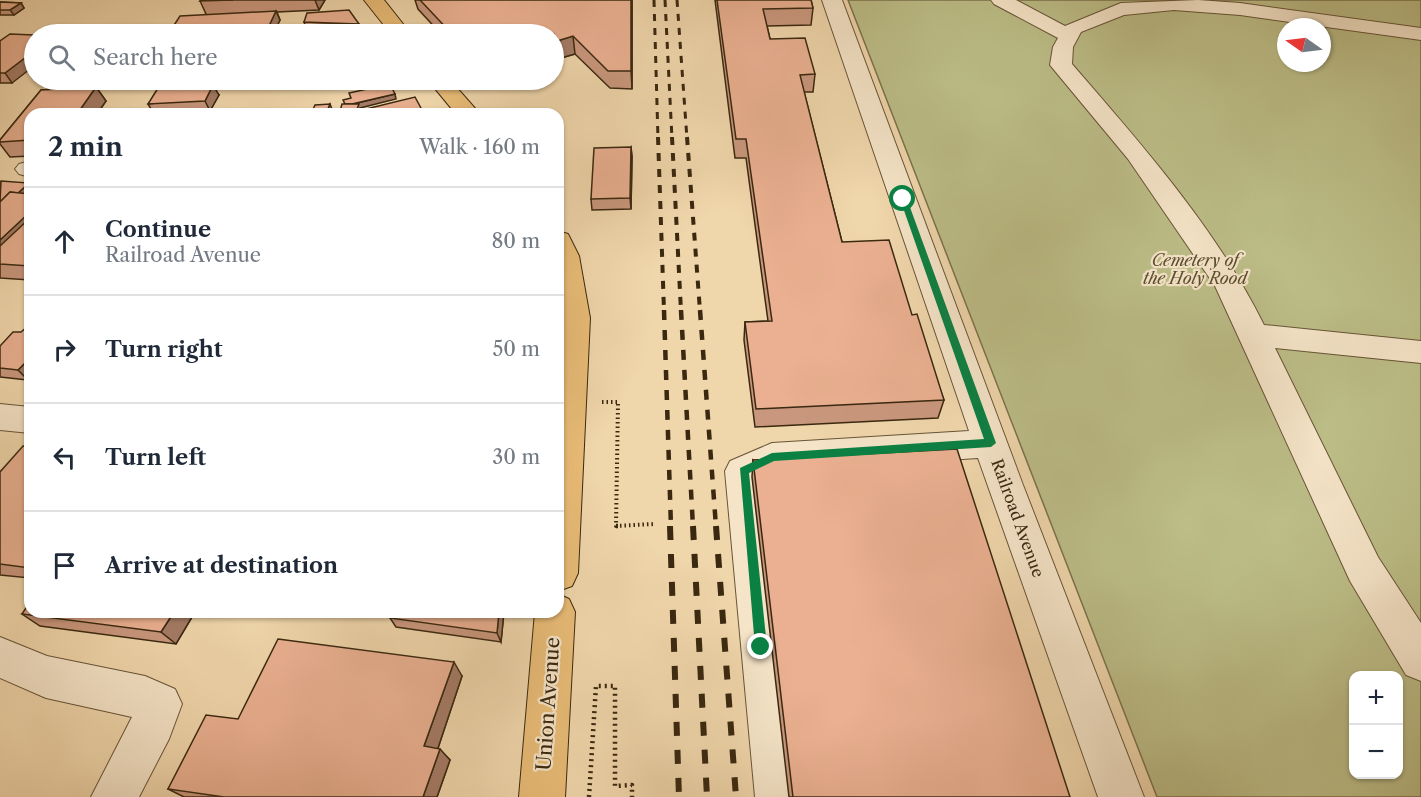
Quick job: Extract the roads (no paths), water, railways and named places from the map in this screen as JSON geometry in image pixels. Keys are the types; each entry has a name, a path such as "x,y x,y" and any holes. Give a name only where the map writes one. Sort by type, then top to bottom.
{"main road":[{"path":"374,0 393,24"},
{"path":"448,90 463,108"},
{"path":"564,254 575,318 564,453"},
{"name":"Union Avenue","path":"542,797 555,618"}],"street":[{"name":"Railroad Avenue","path":"832,0 1121,797"},
{"path":"1001,0 1069,36"},
{"path":"1421,34 1240,9 1174,4 1120,9 1073,28 1063,47 1061,66 1137,154 1229,284 1364,569 1421,660"},
{"path":"1253,334 1421,352"},
{"path":"0,417 24,419"},
{"path":"778,797 743,471 772,457 991,443"},
{"path":"0,657 46,677 145,698 160,704 153,723 114,797"}],"railway":[{"path":"654,0 658,139"},
{"path":"665,0 672,139"},
{"path":"677,0 687,139"},
{"path":"658,137 664,311"},
{"path":"672,137 681,311"},
{"path":"687,137 700,311"},
{"path":"664,310 671,527"},
{"path":"681,310 693,527"},
{"path":"700,310 716,527"},
{"path":"670,526 679,797"},
{"path":"693,526 707,797"},
{"path":"716,526 736,797"}],"park label":[{"name":"Cemetery of the Holy Rood","path":"1195,269"}]}
